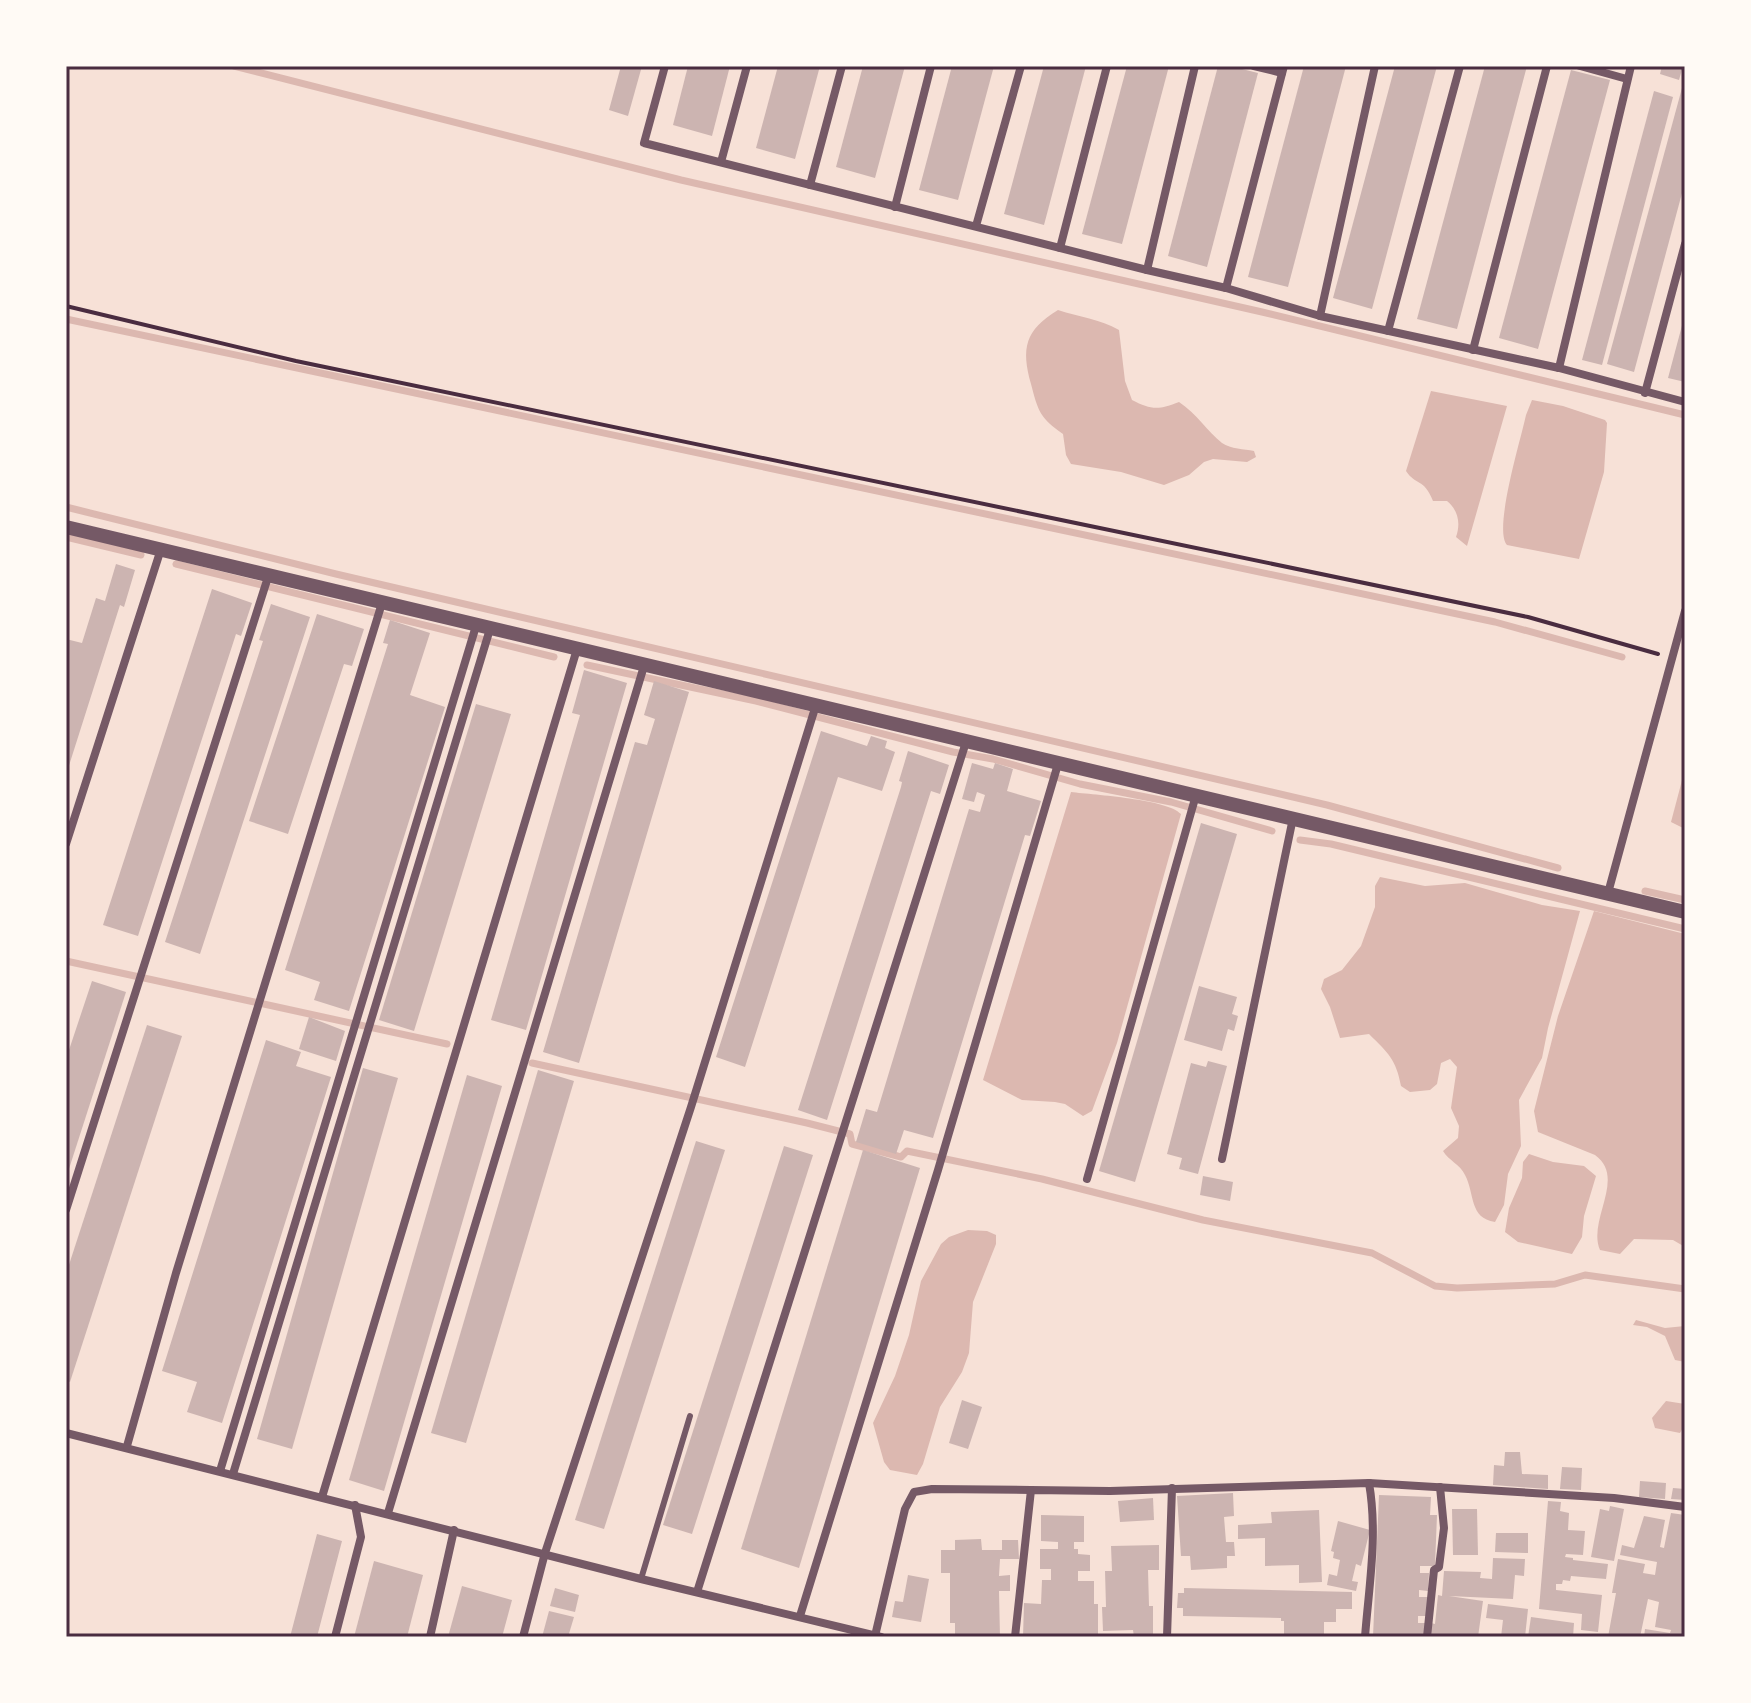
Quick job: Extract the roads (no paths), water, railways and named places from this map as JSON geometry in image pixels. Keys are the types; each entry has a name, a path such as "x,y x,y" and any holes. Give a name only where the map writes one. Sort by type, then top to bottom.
{"street":[{"path":"665,66 644,143 1226,288 1320,316 1559,368 1685,402"},
{"path":"721,162 747,66"},
{"path":"810,185 842,66"},
{"path":"895,207 931,66"},
{"path":"976,226 1021,66"},
{"path":"1060,248 1107,66"},
{"path":"1147,270 1195,66"},
{"path":"1226,288 1283,70 1254,66"},
{"path":"1320,316 1375,66"},
{"path":"1388,331 1460,66"},
{"path":"1473,350 1547,66"},
{"path":"1580,66 1627,79"},
{"path":"1559,368 1631,66"},
{"path":"1645,393 1685,244"},
{"path":"66,527 162,548 266,581 379,611 576,653 642,674 815,709 964,750 1293,818 1685,912"},
{"path":"66,844 162,548"},
{"path":"66,1210 266,581"},
{"path":"127,1446 176,1273 379,611"},
{"path":"1608,893 1685,611"},
{"path":"220,1471 471,644 482,632"},
{"path":"233,1474 484,648 482,632"},
{"path":"322,1497 576,653"},
{"path":"388,1513 642,674"},
{"path":"523,1637 545,1553 691,1107 815,709"},
{"path":"697,1592 964,750"},
{"path":"800,1616 938,1170 1057,768"},
{"path":"1087,1179 1195,798"},
{"path":"1222,1159 1293,818"},
{"path":"66,1433 881,1637"},
{"path":"875,1636 905,1509 914,1492 932,1489 1369,1483 1614,1498 1685,1507"},
{"path":"1365,1637 1374,1543 1374,1512 1369,1483"},
{"path":"1427,1637 1434,1570 1439,1567 1444,1528 1440,1487"},
{"path":"1167,1637 1172,1488"},
{"path":"1015,1637 1031,1490"},
{"path":"335,1637 361,1537 355,1505"},
{"path":"430,1637 454,1530"}],"lane":[{"path":"641,1579 690,1416"}],"waterway":[{"path":"234,66 681,180 1262,312 1685,415"},
{"path":"66,319 1495,622 1622,657"},
{"path":"66,507 336,574 1327,805 1558,868"},
{"path":"66,537 141,555"},
{"path":"176,564 554,657"},
{"path":"587,665 756,701 953,752 993,759 1080,784 1171,802 1272,831"},
{"path":"1300,840 1331,844 1685,929"},
{"path":"1645,891 1685,900"},
{"path":"66,961 447,1044"},
{"path":"532,1063 807,1123 850,1134 852,1144 901,1157 907,1151 1042,1179 1203,1220 1372,1253 1435,1286 1555,1284 1585,1275 1685,1289"}]}
